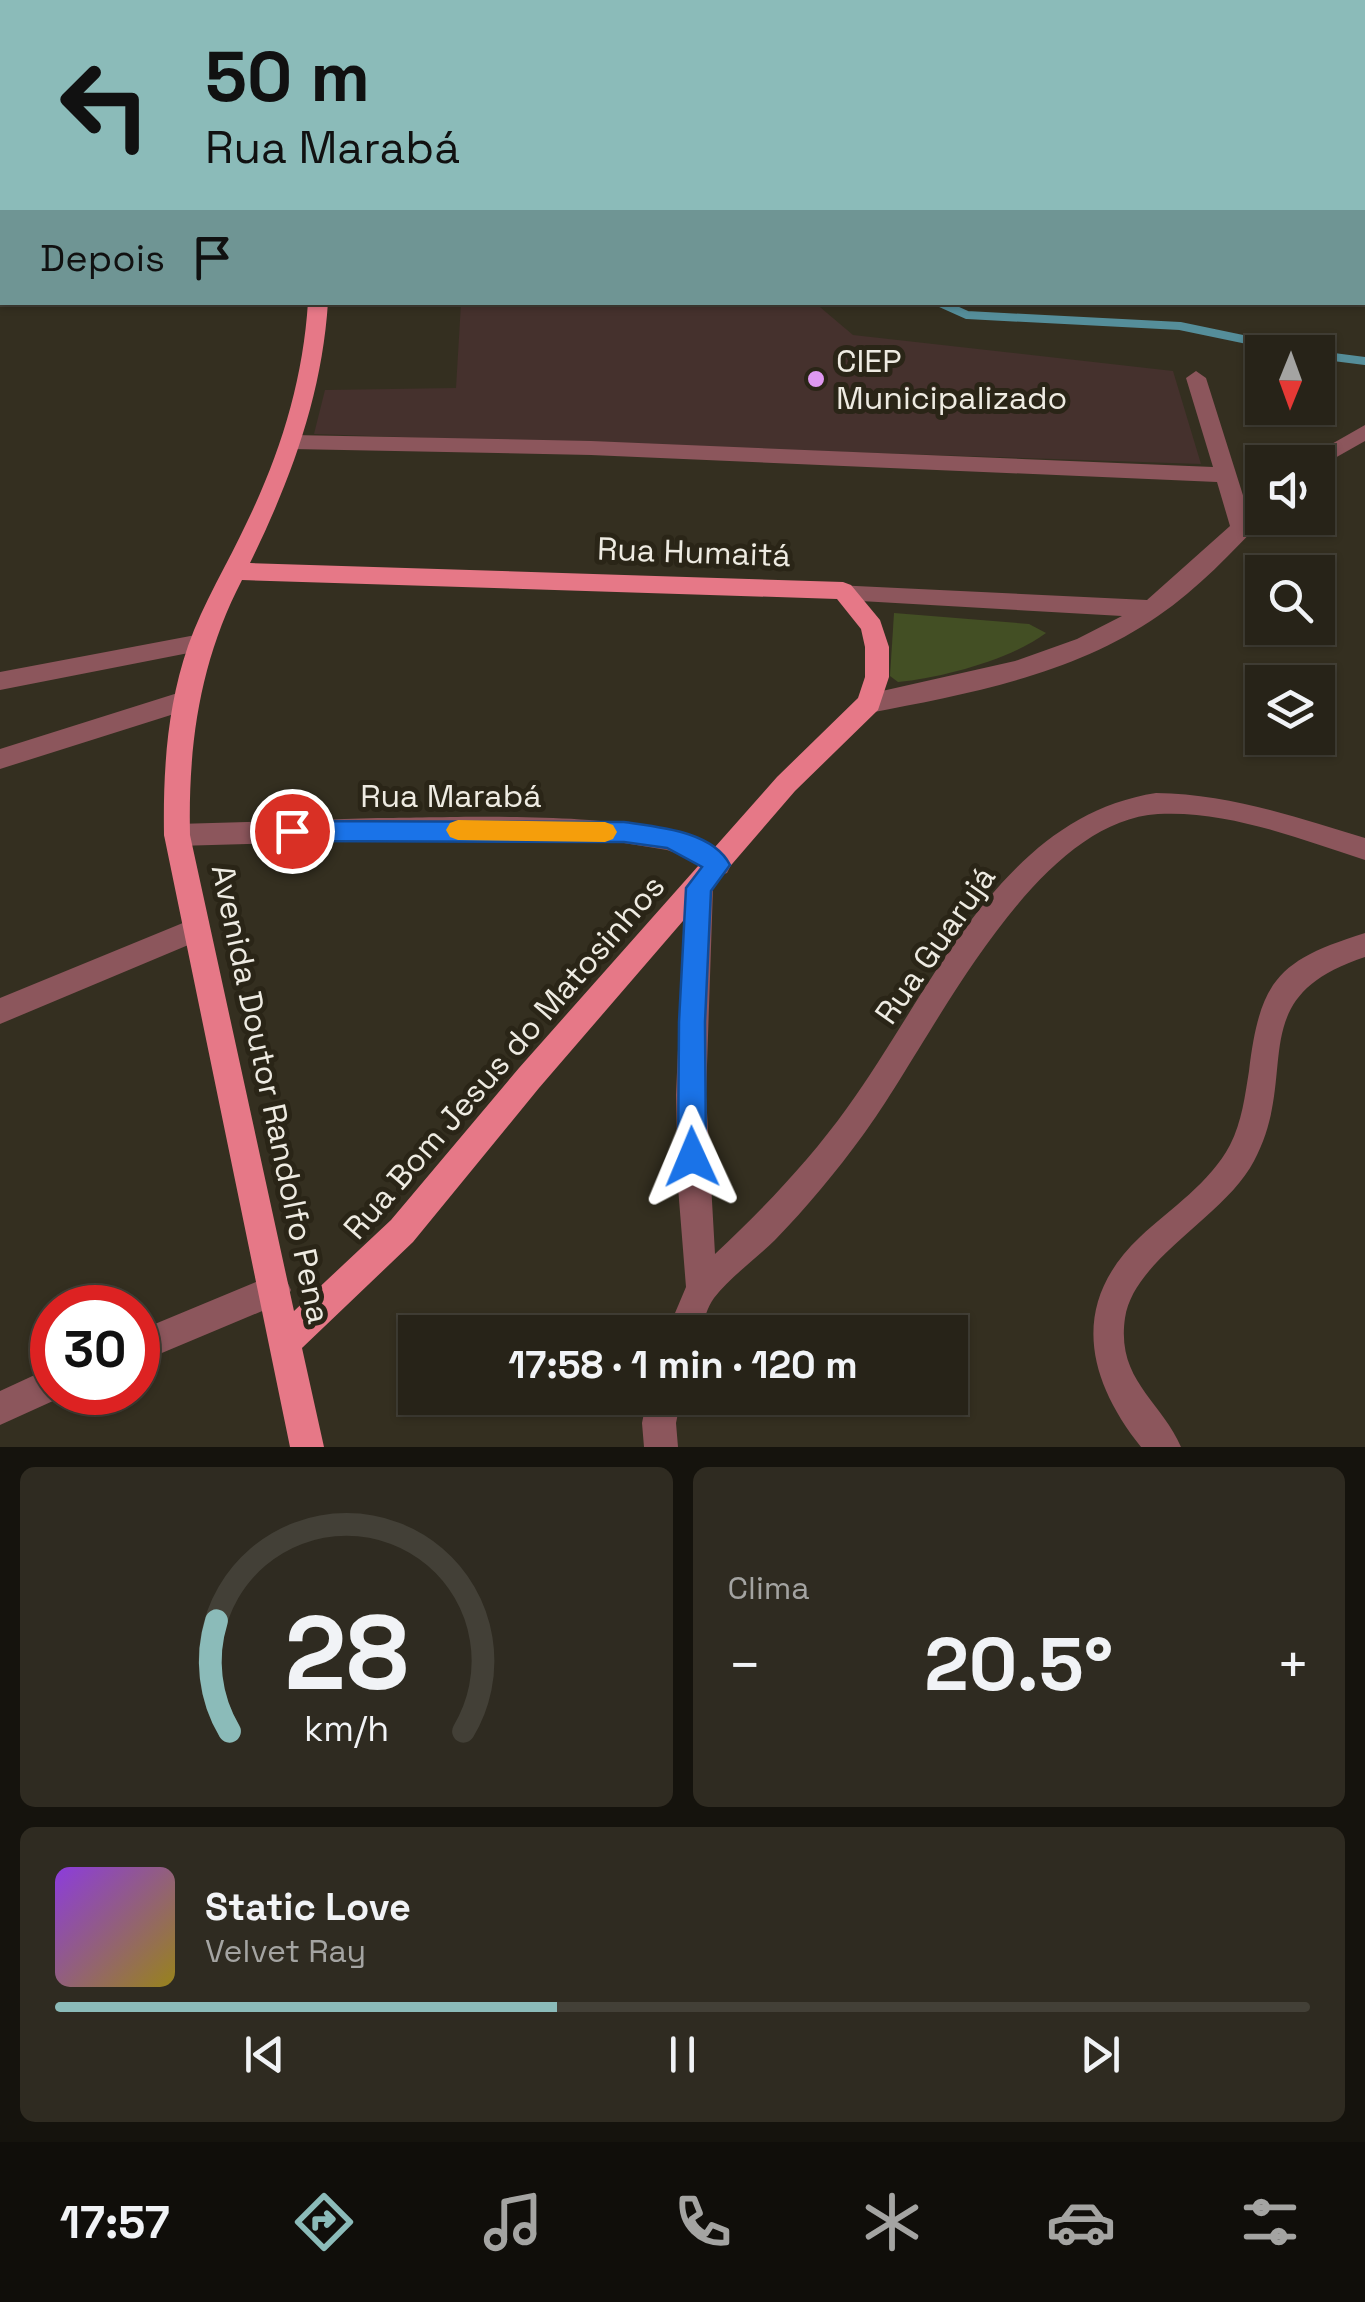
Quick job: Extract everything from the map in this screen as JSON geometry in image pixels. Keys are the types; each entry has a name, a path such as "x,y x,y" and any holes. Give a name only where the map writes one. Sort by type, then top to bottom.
{"main road":[{"name":"Avenida Doutor Randolfo Pena","path":"307,1447 176,834 175,766 184,701 200,643 272,496 310,386 318,305"},
{"name":"Rua Humaitá","path":"235,572 680,583 843,592"},
{"path":"843,592 872,626 877,647 876,677 869,703"},
{"name":"Rua Bom Jesus do Matosinhos","path":"286,1341 402,1231 529,1078 816,752 869,703"}],"street":[{"path":"1196,378 1242,527"},
{"path":"1335,449 1365,432"},
{"path":"292,442 591,448 1226,475"},
{"path":"869,703 1018,670 1097,638 1150,610 1245,524"},
{"name":"Rua Humaitá","path":"843,592 1150,610"},
{"path":"0,681 200,643"},
{"path":"0,759 184,701"},
{"name":"Rua Guarujá","path":"702,1288 763,1234 800,1193 858,1118 997,910 1037,864 1085,825 1130,807 1186,804 1252,816 1365,850"},
{"name":"Rua Marabá","path":"176,834 377,829 624,832 668,838 698,850 708,876"},
{"path":"690,1315 702,1288 690,1096 708,876"},
{"path":"0,1011 196,930"},
{"path":"1164,1447 1130,1410 1111,1360 1109,1316 1126,1275 1169,1230 1214,1196 1245,1148 1260,1091 1267,1028 1290,979 1325,954 1365,945"},
{"path":"160,1338 275,1290"},
{"path":"0,1408 30,1394"},
{"path":"660,1415 661,1447"}],"shaded area":[{"name":"CIEP Municipalizado","path":"461,305 818,305 853,335 1173,371 1201,464 314,434 325,390 456,388"}],"green space":[{"path":"894,613 1029,624 1046,633 1015,651 976,666 898,682 890,676"}],"waterway":[{"path":"945,305 967,315 1180,326 1245,340"},
{"path":"1335,357 1365,361"}],"slow traffic":[{"path":"458,830 605,832"}],"place":[{"name":"CIEP Municipalizado","path":"816,379"}],"route":[{"path":"292,831 624,832 668,838 698,850 718,865 699,888 690,1096 692,1157"}]}
